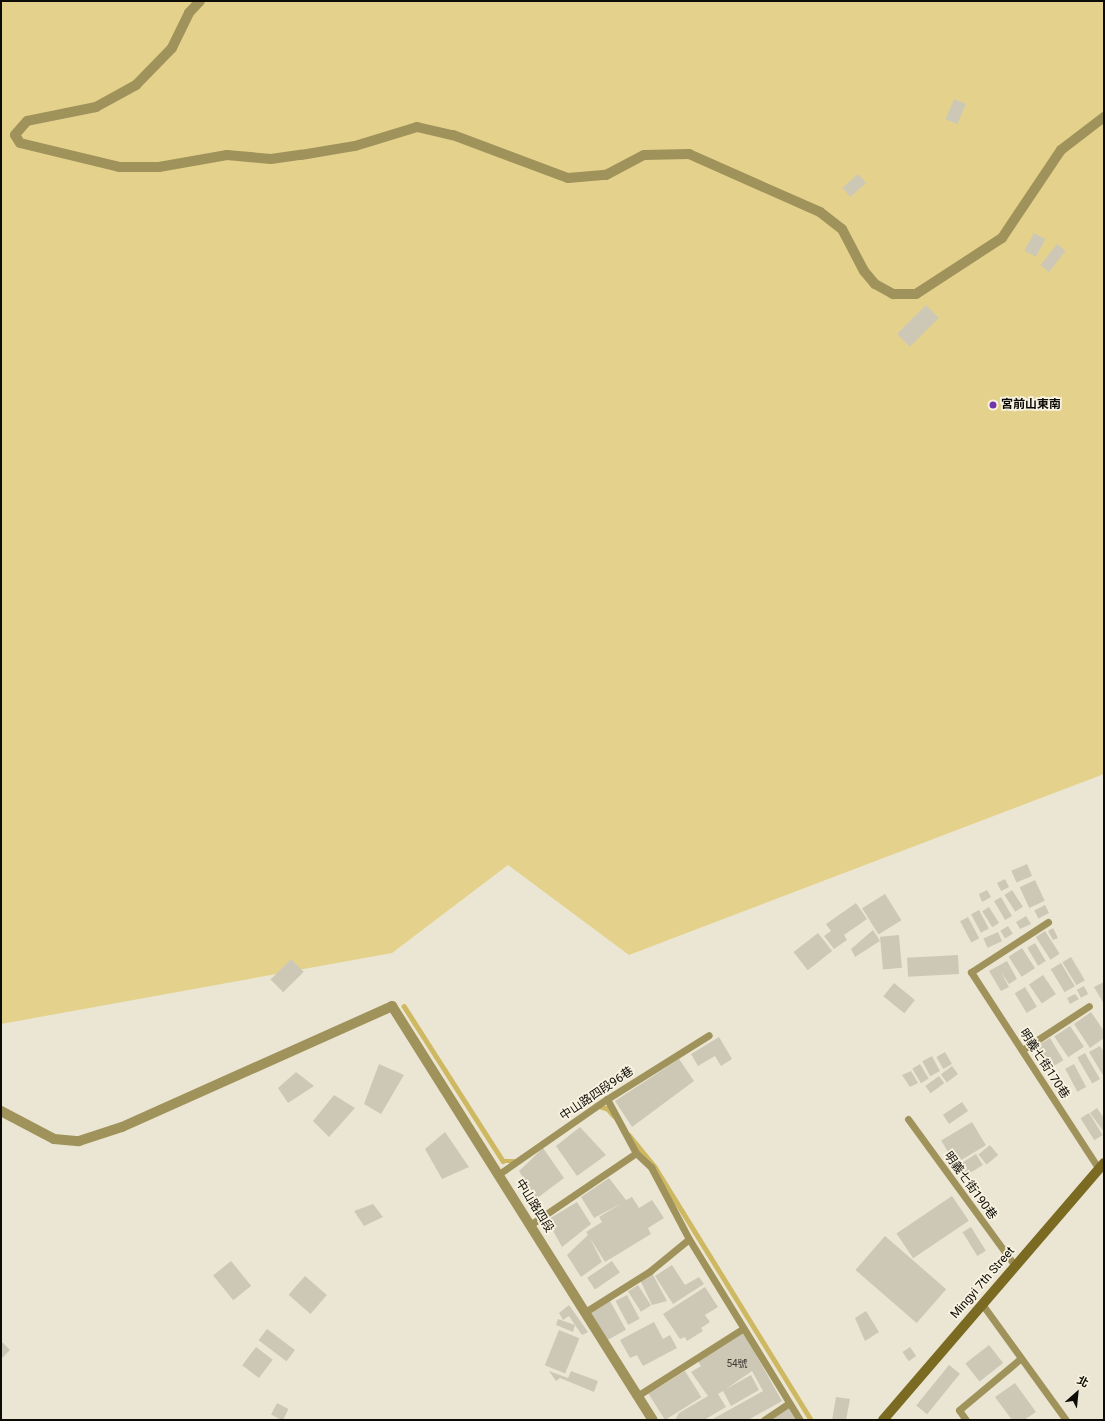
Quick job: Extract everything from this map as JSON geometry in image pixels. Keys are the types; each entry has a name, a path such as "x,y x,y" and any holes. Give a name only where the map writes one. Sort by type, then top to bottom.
{"street":[{"path":"200,1 189,13 172,48 136,85 96,107 27,121 15,135 20,143 119,167 159,167 227,156 271,159 300,155 355,146 417,128 453,135 568,178 606,176 644,155 689,154 820,212 842,229 864,271 875,284 893,294 916,294 1002,238 1061,150 1104,118"},
{"name":"中山路四段","path":"1,1110 54,1139 79,1141 122,1126 392,1006 653,1420"},
{"name":"Mingyi 7th Street","path":"883,1420 1102,1166"}],"lane":[{"name":"明義七街170巷","path":"1048,922 971,972 1022,1050 1102,1166"},
{"path":"1022,1050 1089,1006"},
{"name":"中山路四段96巷","path":"499,1174 607,1099 709,1034"},
{"path":"607,1099 636,1154 651,1167 689,1239 742,1329 800,1420"},
{"name":"明義七街190巷","path":"908,1119 1015,1266"},
{"path":"530,1225 636,1154"},
{"path":"585,1312 650,1271 689,1239"},
{"path":"982,1304 1020,1359 1066,1420"},
{"path":"637,1396 742,1329"},
{"path":"966,1420 959,1410 1020,1359"},
{"path":"764,1420 789,1403"}],"shaded area":[{"path":"1,1 1104,1 1104,774 629,955 508,865 392,953 1,1024"}],"building":[{"path":"954,99 966,104 957,124 945,119"},
{"path":"858,174 866,183 850,197 842,188"},
{"path":"1034,233 1045,239 1036,257 1024,250"},
{"path":"1057,244 1066,251 1049,272 1040,265"},
{"path":"926,305 939,318 910,347 897,334"},
{"path":"1027,864 1032,876 1016,883 1011,871"},
{"path":"1005,879 1009,887 1001,891 997,883"},
{"path":"1035,880 1045,901 1029,908 1020,887"},
{"path":"987,890 991,897 982,902 979,894"},
{"path":"1012,890 1023,907 1015,912 1004,895"},
{"path":"885,894 901,920 879,935 862,908"},
{"path":"1001,897 1012,916 1005,920 994,901"},
{"path":"856,903 867,919 844,935 847,940 834,949 824,936 831,931 826,924"},
{"path":"1045,905 1049,913 1038,918 1034,910"},
{"path":"989,907 999,923 992,927 982,911"},
{"path":"979,910 989,929 981,933 971,914"},
{"path":"1026,916 1031,924 1020,929 1016,922"},
{"path":"968,917 979,938 971,942 960,921"},
{"path":"1008,926 1013,934 1005,938 1000,931"},
{"path":"1053,928 1058,938 1053,940 1048,931"},
{"path":"873,930 880,941 855,957 851,949"},
{"path":"1045,931 1060,954 1050,960 1036,937"},
{"path":"998,932 1002,941 987,948 983,939"},
{"path":"818,933 832,951 808,970 794,952"},
{"path":"899,935 902,968 883,970 880,937"},
{"path":"1035,943 1046,961 1038,966 1027,948"},
{"path":"1022,948 1035,968 1022,977 1009,957"},
{"path":"958,955 959,974 908,977 907,958"},
{"path":"1071,957 1085,980 1076,985 1062,962"},
{"path":"291,959 304,972 283,992 270,980"},
{"path":"1007,961 1017,979 1009,984 1001,972 1009,987 1001,991 989,971"},
{"path":"1061,963 1075,986 1065,992 1051,969"},
{"path":"1043,975 1056,994 1042,1004 1029,985"},
{"path":"1104,982 1104,1004 1094,987"},
{"path":"894,983 915,1000 904,1013 883,996"},
{"path":"1084,986 1088,994 1081,998 1077,990"},
{"path":"1025,987 1037,1007 1027,1013 1015,993"},
{"path":"1075,994 1079,999 1070,1004 1067,998"},
{"path":"1091,1012 1104,1031 1104,1038 1090,1048 1074,1024"},
{"path":"1070,1026 1084,1047 1068,1057 1054,1037"},
{"path":"719,1037 732,1059 721,1066 715,1056 698,1066 691,1054"},
{"path":"1050,1038 1063,1060 1049,1069 1035,1047"},
{"path":"1100,1046 1104,1052 1104,1077 1089,1052"},
{"path":"945,1052 952,1064 943,1069 936,1057"},
{"path":"1085,1053 1100,1079 1092,1083 1077,1058"},
{"path":"932,1056 940,1071 930,1076 922,1061"},
{"path":"679,1059 694,1081 632,1127 615,1101"},
{"path":"379,1064 404,1075 381,1114 364,1104"},
{"path":"920,1064 929,1079 921,1083 912,1069"},
{"path":"1074,1064 1086,1087 1077,1092 1065,1069"},
{"path":"952,1066 958,1074 947,1082 941,1074"},
{"path":"911,1071 918,1083 910,1087 902,1075"},
{"path":"296,1072 314,1086 288,1103 278,1088"},
{"path":"939,1076 944,1083 931,1093 925,1086"},
{"path":"334,1095 355,1108 329,1137 313,1121"},
{"path":"962,1102 968,1111 949,1124 943,1115"},
{"path":"1097,1108 1104,1118 1104,1132 1090,1113"},
{"path":"1089,1113 1103,1135 1094,1140 1081,1118"},
{"path":"972,1122 986,1145 955,1164 941,1141"},
{"path":"580,1127 606,1155 577,1176 556,1146"},
{"path":"445,1132 469,1167 442,1179 425,1149"},
{"path":"990,1145 998,1155 987,1165 978,1154"},
{"path":"543,1148 564,1178 536,1199 519,1171"},
{"path":"976,1154 983,1165 967,1175 960,1164"},
{"path":"609,1178 626,1200 632,1197 639,1208 652,1200 664,1218 648,1228 651,1234 605,1262 590,1238 602,1262 581,1277 567,1255 588,1235 586,1232 602,1222 599,1217 622,1203 594,1218 581,1197"},
{"path":"952,1196 969,1221 913,1258 896,1233"},
{"path":"577,1202 591,1224 562,1247 547,1220"},
{"path":"373,1204 383,1217 364,1226 354,1211"},
{"path":"971,1227 986,1251 977,1256 963,1232"},
{"path":"885,1236 946,1289 917,1323 855,1270"},
{"path":"231,1261 251,1286 233,1300 213,1275"},
{"path":"612,1261 620,1273 595,1289 587,1278"},
{"path":"672,1265 685,1285 699,1277 704,1284 673,1304 655,1276"},
{"path":"652,1273 667,1301 652,1305 640,1280"},
{"path":"305,1276 327,1295 310,1314 289,1295"},
{"path":"638,1285 651,1305 641,1312 628,1292"},
{"path":"705,1287 718,1307 705,1315 710,1322 701,1328 703,1331 687,1341 685,1337 680,1339 663,1314"},
{"path":"627,1295 640,1319 628,1325 616,1301"},
{"path":"610,1301 626,1330 605,1341 589,1313"},
{"path":"569,1305 588,1332 582,1335 569,1316 563,1320 559,1313"},
{"path":"866,1311 879,1332 865,1341 855,1318"},
{"path":"558,1319 575,1325 573,1332 556,1325"},
{"path":"654,1322 663,1339 670,1335 677,1348 643,1366 637,1355 630,1358 620,1340"},
{"path":"267,1329 295,1350 287,1361 259,1340"},
{"path":"559,1330 579,1338 565,1373 545,1365"},
{"path":"742,1330 782,1401 748,1420 711,1420 763,1391 752,1371 726,1389 751,1375 759,1390 731,1406 723,1391 718,1394 726,1407 704,1420 675,1420 679,1413 708,1396 691,1372 701,1366 696,1359"},
{"path":"1,1341 10,1350 1,1359"},
{"path":"989,1345 1003,1363 980,1382 965,1363"},
{"path":"256,1347 273,1360 259,1378 242,1365"},
{"path":"910,1347 916,1356 909,1361 903,1352"},
{"path":"949,1365 960,1374 927,1414 916,1405"},
{"path":"549,1371 568,1378 571,1371 598,1381 594,1392 560,1378 556,1381"},
{"path":"685,1371 701,1397 665,1420 649,1394"},
{"path":"1015,1383 1036,1412 1024,1420 1012,1420 995,1397"},
{"path":"836,1397 850,1399 846,1420 832,1420"},
{"path":"277,1403 289,1409 283,1420 271,1415"},
{"path":"789,1408 797,1420 770,1420"}],"waterway":[{"path":"404,1006 503,1161 514,1161"},
{"path":"596,1105 608,1109 613,1115"},
{"path":"629,1135 655,1167 811,1420"}],"place":[{"name":"宮前山東南","path":"993,405"}]}
